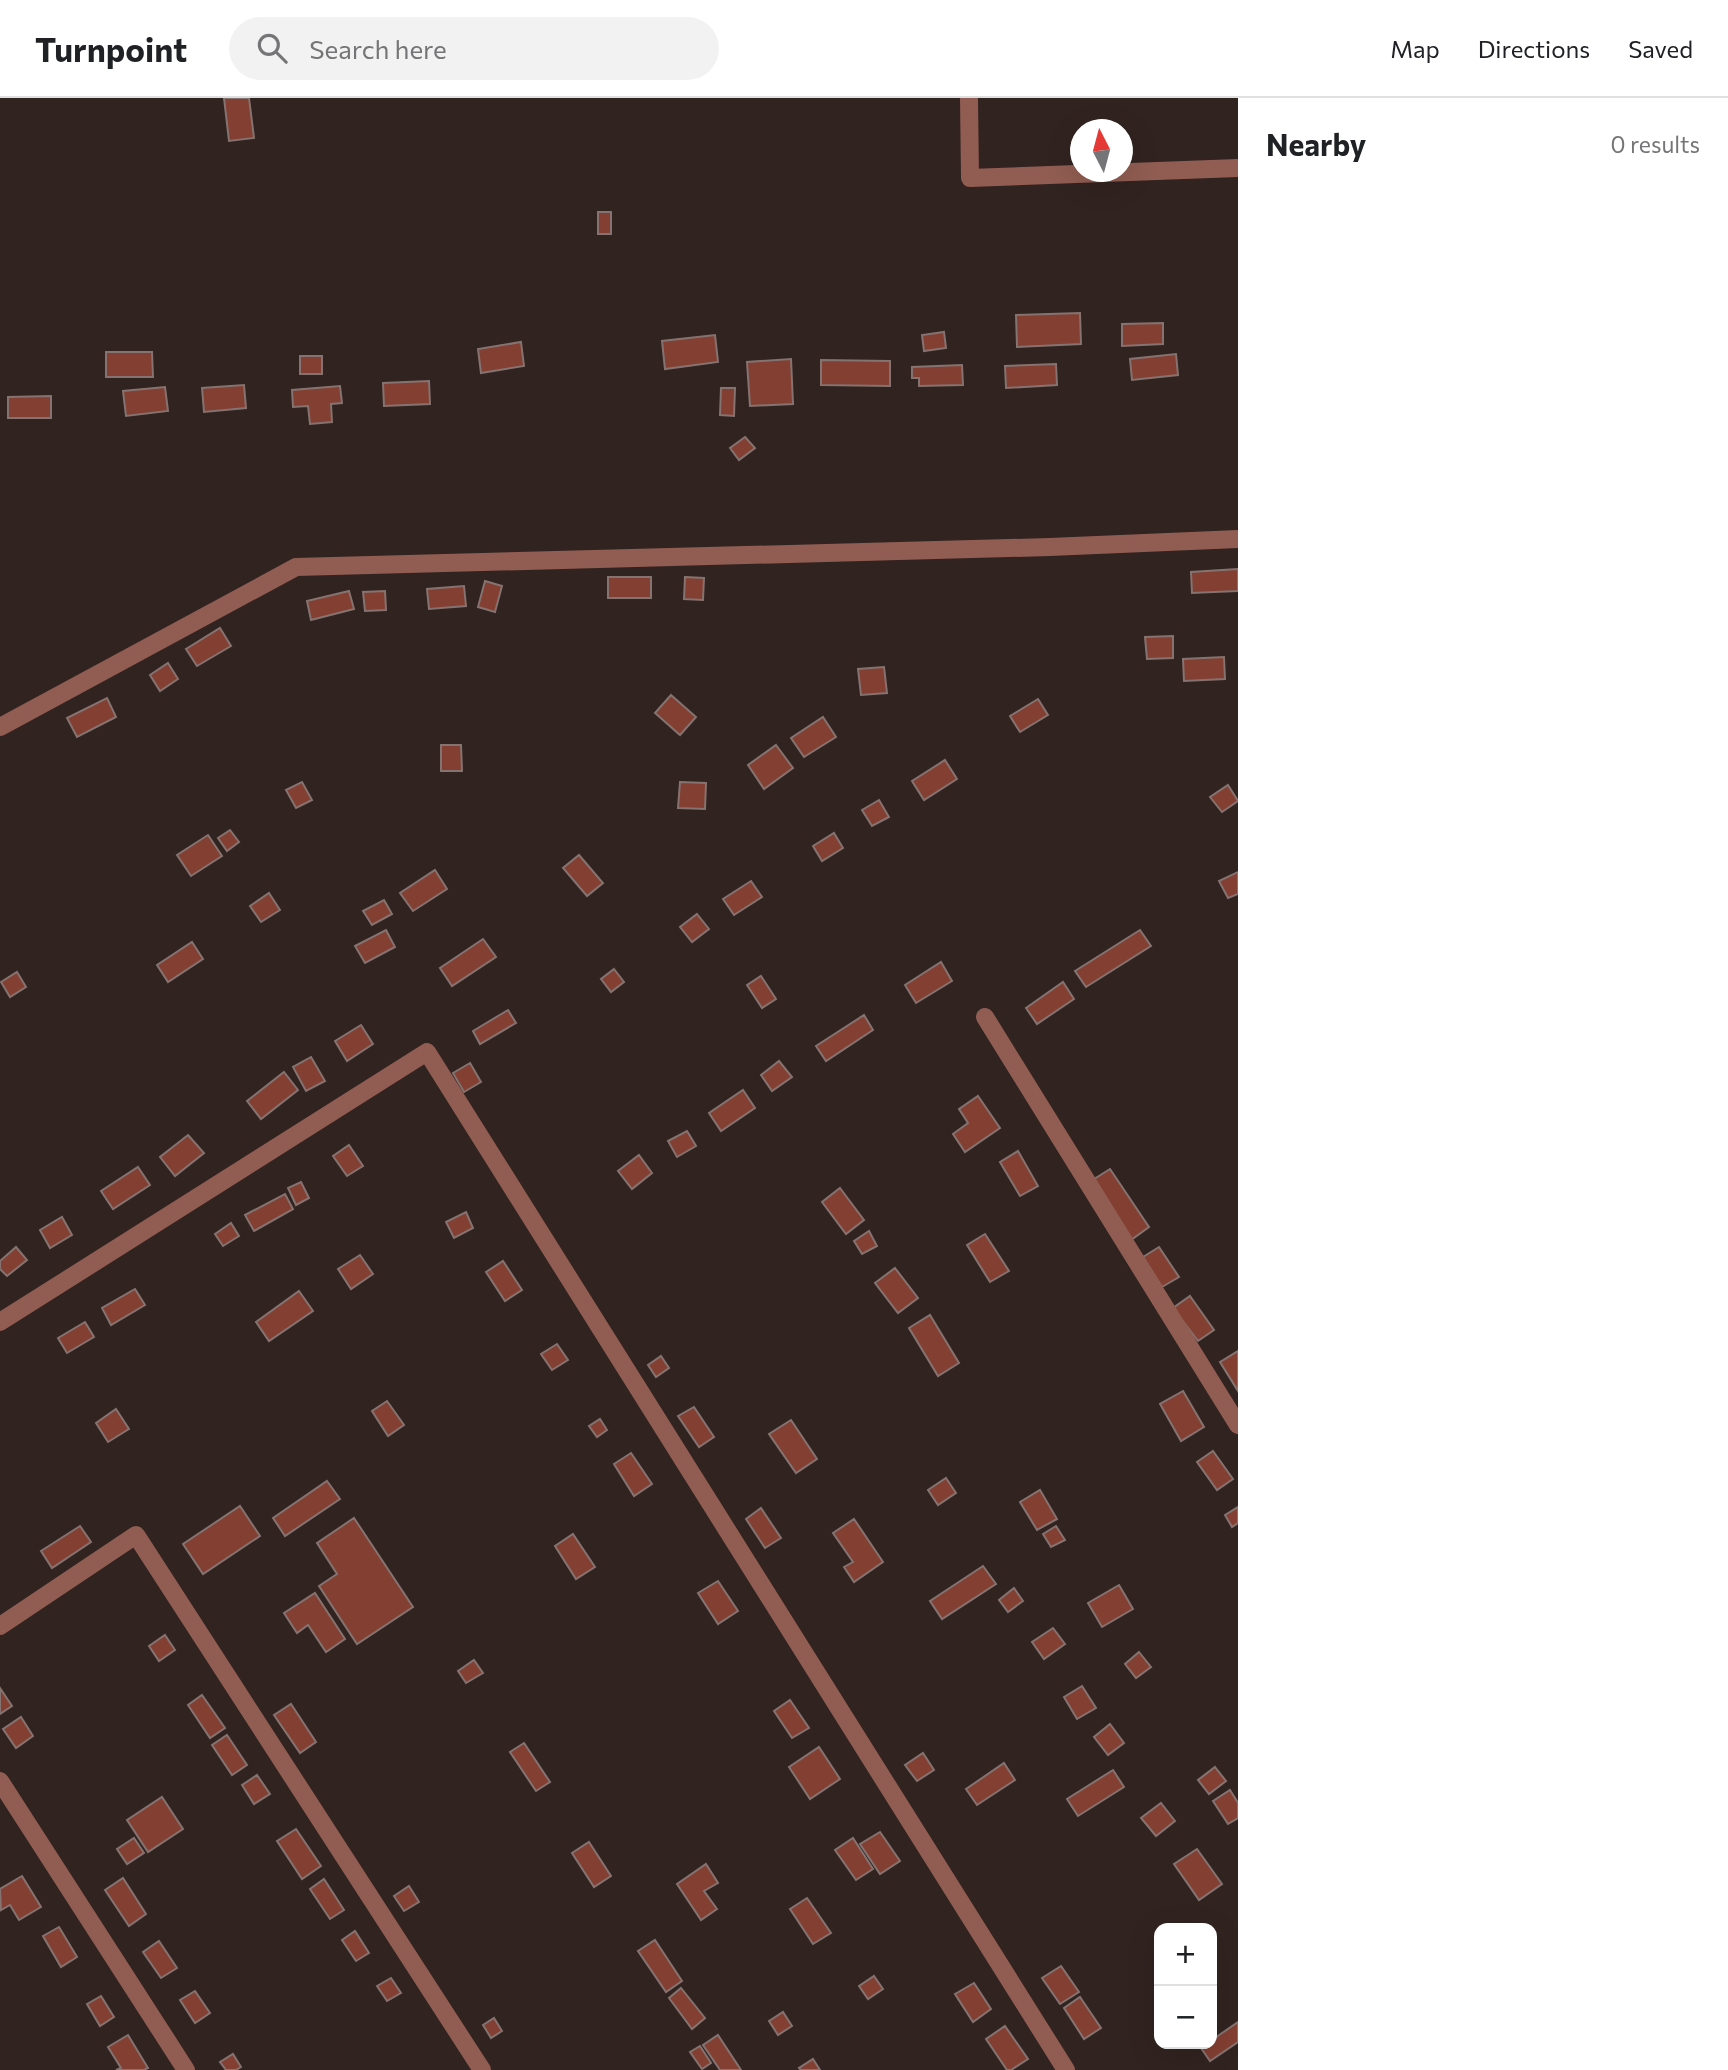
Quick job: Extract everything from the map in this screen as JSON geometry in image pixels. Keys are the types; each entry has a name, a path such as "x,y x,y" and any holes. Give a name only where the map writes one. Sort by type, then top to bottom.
{"street":[{"path":"969,98 970,178 1238,169"},
{"path":"0,727 296,567 1050,547 1238,539"},
{"path":"985,1017 1238,1425"},
{"path":"0,1322 427,1052 1066,2070"},
{"path":"0,1626 136,1535 482,2070"},
{"path":"0,1781 186,2070"}],"building":[{"path":"224,98 249,98 254,138 229,141"},
{"path":"598,212 611,212 611,234 598,234"},
{"path":"1080,313 1081,344 1017,347 1016,315"},
{"path":"1163,323 1163,344 1122,346 1122,324"},
{"path":"944,332 946,348 924,351 922,335"},
{"path":"715,335 718,362 665,369 662,341"},
{"path":"521,342 524,366 481,373 478,349"},
{"path":"106,352 152,352 153,377 106,377"},
{"path":"1176,354 1178,375 1132,380 1130,359"},
{"path":"300,356 322,356 322,374 300,374"},
{"path":"791,359 793,404 750,406 747,362"},
{"path":"821,360 890,361 890,386 821,385"},
{"path":"1056,364 1057,385 1006,388 1005,366"},
{"path":"962,365 963,385 919,386 919,378 912,378 912,367"},
{"path":"429,381 430,404 384,406 383,383"},
{"path":"244,385 246,408 204,412 202,388"},
{"path":"340,386 342,403 331,404 332,422 310,424 308,406 293,407 292,390"},
{"path":"165,387 168,411 126,416 123,391"},
{"path":"721,388 735,388 734,416 720,415"},
{"path":"51,396 51,418 8,418 8,397"},
{"path":"745,437 755,448 739,460 730,448"},
{"path":"1238,569 1238,591 1192,593 1191,572"},
{"path":"608,577 651,577 651,598 608,598"},
{"path":"685,577 704,578 703,600 684,599"},
{"path":"485,581 502,586 495,612 478,607"},
{"path":"464,586 466,606 429,609 427,589"},
{"path":"349,591 354,609 311,620 307,601"},
{"path":"385,591 386,610 365,611 363,592"},
{"path":"220,628 231,646 197,666 186,649"},
{"path":"1173,636 1173,658 1147,659 1145,637"},
{"path":"1224,657 1225,679 1184,681 1183,659"},
{"path":"168,663 178,679 160,691 150,675"},
{"path":"884,667 887,693 861,695 858,669"},
{"path":"671,695 696,717 680,735 655,713"},
{"path":"107,698 116,717 77,737 67,718"},
{"path":"1038,699 1048,715 1020,732 1010,716"},
{"path":"823,717 836,737 804,757 791,738"},
{"path":"441,745 461,745 462,771 441,771"},
{"path":"776,745 793,768 764,789 748,765"},
{"path":"945,760 957,779 924,800 912,781"},
{"path":"302,782 312,800 296,808 286,790"},
{"path":"680,782 706,783 705,809 678,808"},
{"path":"1228,785 1238,801 1222,812 1210,797"},
{"path":"879,800 889,817 872,826 862,810"},
{"path":"230,830 239,842 227,851 218,838"},
{"path":"834,833 843,848 822,861 813,846"},
{"path":"208,835 222,856 191,876 177,855"},
{"path":"579,855 603,883 587,896 563,868"},
{"path":"435,870 447,889 413,911 400,893"},
{"path":"1238,872 1238,894 1228,898 1219,881"},
{"path":"751,881 762,897 734,915 723,899"},
{"path":"269,893 280,910 261,922 250,906"},
{"path":"384,900 392,914 372,925 363,911"},
{"path":"697,914 709,929 692,942 680,927"},
{"path":"386,930 395,947 365,963 355,946"},
{"path":"1140,930 1151,946 1086,987 1075,971"},
{"path":"483,939 496,957 452,986 440,968"},
{"path":"192,942 203,959 168,982 157,965"},
{"path":"941,962 952,981 916,1003 905,985"},
{"path":"614,969 624,982 611,992 601,979"},
{"path":"17,972 26,987 10,997 1,982"},
{"path":"761,976 776,999 762,1008 747,985"},
{"path":"1063,982 1074,999 1037,1024 1026,1008"},
{"path":"508,1010 516,1023 480,1044 473,1031"},
{"path":"864,1015 873,1030 826,1061 816,1046"},
{"path":"361,1025 373,1044 347,1061 335,1041"},
{"path":"311,1057 325,1081 306,1091 293,1067"},
{"path":"779,1061 792,1077 772,1091 761,1075"},
{"path":"470,1063 481,1082 464,1092 453,1073"},
{"path":"284,1072 298,1090 261,1119 247,1101"},
{"path":"743,1090 755,1108 721,1131 709,1113"},
{"path":"978,1096 1000,1128 965,1152 953,1134 968,1123 959,1109"},
{"path":"687,1131 696,1146 677,1157 668,1141"},
{"path":"188,1135 204,1153 175,1176 160,1157"},
{"path":"349,1145 363,1166 347,1176 333,1156"},
{"path":"1018,1151 1038,1186 1020,1196 1000,1162"},
{"path":"639,1155 652,1173 632,1189 618,1171"},
{"path":"138,1167 150,1185 113,1209 101,1191"},
{"path":"1110,1169 1149,1227 1131,1240 1091,1181"},
{"path":"301,1182 309,1198 296,1205 288,1188"},
{"path":"840,1188 864,1220 846,1234 822,1202"},
{"path":"285,1194 293,1209 254,1231 245,1215"},
{"path":"466,1212 473,1228 454,1238 446,1222"},
{"path":"62,1217 72,1235 50,1248 40,1230"},
{"path":"231,1223 239,1236 223,1246 215,1234"},
{"path":"869,1231 877,1246 862,1254 854,1241"},
{"path":"985,1234 1009,1271 990,1282 967,1245"},
{"path":"16,1247 27,1260 7,1276 0,1269 0,1261"},
{"path":"1159,1247 1179,1277 1162,1287 1143,1257"},
{"path":"360,1255 373,1274 351,1289 338,1269"},
{"path":"503,1261 522,1290 505,1301 486,1272"},
{"path":"895,1268 918,1298 898,1313 875,1283"},
{"path":"135,1289 145,1305 111,1325 102,1308"},
{"path":"299,1291 313,1311 269,1341 256,1322"},
{"path":"1190,1296 1214,1330 1198,1341 1173,1308"},
{"path":"930,1315 959,1363 938,1376 909,1328"},
{"path":"85,1322 94,1337 67,1353 58,1338"},
{"path":"557,1344 568,1360 552,1370 541,1354"},
{"path":"1238,1351 1238,1391 1220,1362"},
{"path":"661,1356 669,1368 656,1377 648,1365"},
{"path":"1183,1391 1204,1427 1181,1441 1160,1404"},
{"path":"387,1401 404,1425 388,1436 372,1411"},
{"path":"694,1407 714,1437 699,1447 678,1416"},
{"path":"116,1409 129,1429 108,1442 96,1423"},
{"path":"600,1419 607,1430 597,1437 589,1426"},
{"path":"791,1420 817,1459 796,1473 769,1434"},
{"path":"1213,1451 1233,1479 1217,1490 1197,1462"},
{"path":"631,1453 652,1484 634,1496 614,1464"},
{"path":"946,1478 956,1493 938,1505 928,1490"},
{"path":"327,1481 340,1499 285,1536 273,1518"},
{"path":"1040,1490 1057,1519 1037,1530 1020,1502"},
{"path":"240,1506 260,1536 203,1574 183,1544"},
{"path":"1238,1507 1238,1523 1232,1527 1225,1515"},
{"path":"761,1508 781,1538 765,1548 746,1519"},
{"path":"354,1518 413,1607 357,1644 319,1586 337,1574 317,1543"},
{"path":"854,1519 883,1562 854,1582 844,1567 853,1562 833,1533"},
{"path":"80,1526 91,1542 52,1568 41,1551"},
{"path":"1056,1526 1065,1540 1051,1547 1043,1534"},
{"path":"573,1534 595,1567 576,1579 555,1546"},
{"path":"983,1566 996,1584 942,1619 930,1601"},
{"path":"718,1581 738,1611 718,1624 698,1593"},
{"path":"1119,1585 1133,1609 1102,1627 1088,1603"},
{"path":"1014,1588 1023,1601 1008,1612 999,1600"},
{"path":"315,1593 345,1639 326,1652 308,1625 297,1633 284,1613"},
{"path":"1053,1628 1065,1644 1044,1659 1032,1642"},
{"path":"165,1635 175,1650 159,1661 149,1646"},
{"path":"1139,1652 1151,1667 1136,1678 1125,1664"},
{"path":"474,1660 483,1673 466,1683 458,1671"},
{"path":"1082,1686 1096,1708 1077,1719 1064,1697"},
{"path":"0,1688 12,1706 0,1714"},
{"path":"202,1695 225,1728 210,1738 188,1705"},
{"path":"790,1700 809,1728 792,1738 774,1711"},
{"path":"291,1704 316,1742 300,1753 274,1715"},
{"path":"21,1717 33,1736 16,1748 3,1729"},
{"path":"1110,1724 1124,1743 1108,1755 1094,1737"},
{"path":"227,1735 247,1765 232,1775 212,1745"},
{"path":"524,1743 550,1782 536,1791 510,1752"},
{"path":"819,1747 840,1779 810,1799 789,1767"},
{"path":"923,1753 934,1770 917,1781 905,1765"},
{"path":"1004,1763 1015,1780 977,1805 966,1789"},
{"path":"1215,1767 1226,1781 1209,1794 1198,1780"},
{"path":"1113,1770 1124,1787 1078,1816 1067,1799"},
{"path":"257,1775 270,1794 254,1804 242,1785"},
{"path":"1230,1790 1238,1803 1238,1818 1228,1824 1213,1801"},
{"path":"162,1797 183,1829 148,1852 127,1820"},
{"path":"1161,1803 1175,1821 1156,1836 1141,1818"},
{"path":"296,1829 321,1866 302,1879 277,1841"},
{"path":"880,1832 900,1861 880,1874 860,1844"},
{"path":"134,1838 144,1853 127,1864 117,1849"},
{"path":"853,1838 873,1869 856,1880 835,1850"},
{"path":"589,1842 611,1876 594,1887 572,1853"},
{"path":"1197,1849 1222,1884 1199,1900 1174,1864"},
{"path":"706,1864 718,1883 704,1891 717,1909 701,1920 677,1884"},
{"path":"22,1876 41,1907 19,1920 10,1905 1,1910 0,1889"},
{"path":"123,1878 146,1914 129,1926 105,1890"},
{"path":"324,1879 344,1910 330,1919 310,1889"},
{"path":"409,1886 419,1902 404,1911 394,1896"},
{"path":"807,1898 831,1933 813,1944 790,1909"},
{"path":"59,1927 77,1957 61,1967 43,1936"},
{"path":"355,1931 369,1953 356,1961 342,1940"},
{"path":"655,1940 682,1981 666,1992 638,1951"},
{"path":"159,1941 177,1968 161,1978 143,1952"},
{"path":"1061,1966 1079,1992 1060,2004 1042,1978"},
{"path":"874,1976 883,1989 868,1999 859,1986"},
{"path":"391,1978 401,1993 387,2001 377,1986"},
{"path":"974,1983 991,2009 973,2022 955,1994"},
{"path":"681,1988 705,2018 692,2029 669,1998"},
{"path":"195,1991 210,2013 195,2023 180,2000"},
{"path":"101,1996 114,2017 100,2026 87,2004"},
{"path":"1080,1997 1101,2028 1084,2039 1064,2008"},
{"path":"783,2012 792,2026 778,2035 769,2021"},
{"path":"494,2018 502,2031 491,2038 483,2025"},
{"path":"1238,2022 1238,2042 1210,2061 1202,2049 1217,2049 1217,2037"},
{"path":"1005,2026 1028,2059 1011,2070 1007,2070 986,2039"},
{"path":"128,2035 148,2068 116,2070 121,2068 108,2047"},
{"path":"718,2035 741,2070 720,2070 703,2045"},
{"path":"700,2046 711,2063 702,2069 690,2052"},
{"path":"233,2054 241,2067 226,2070 220,2062"},
{"path":"813,2059 820,2070 799,2068"}]}
